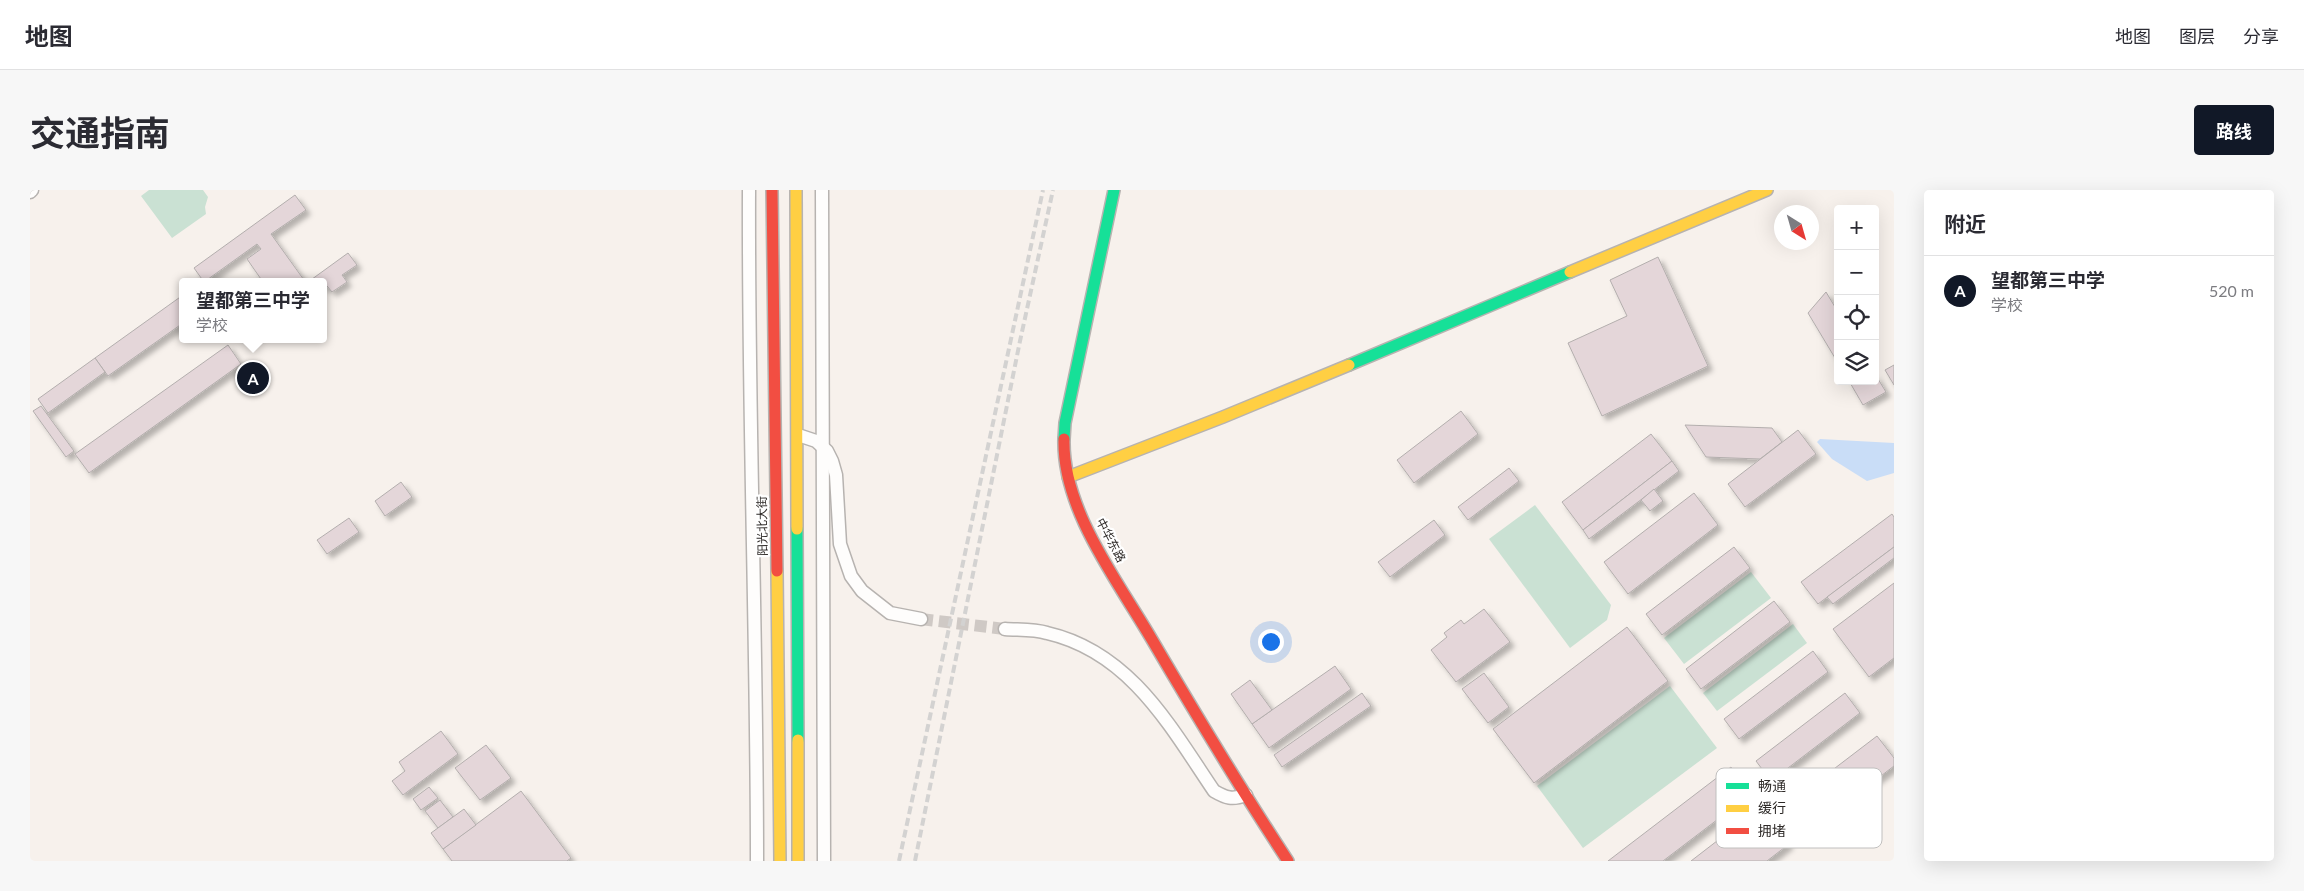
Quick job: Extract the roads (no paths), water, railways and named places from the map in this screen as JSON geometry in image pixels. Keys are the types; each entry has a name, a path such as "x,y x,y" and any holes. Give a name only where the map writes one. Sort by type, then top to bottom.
{"main road":[{"name":"阳光北大街","path":"772,190 772,334 780,692 780,861"},
{"path":"796,190 798,861"},
{"name":"中华东路","path":"1114,190 1065,424 1063,446 1068,477 1099,550 1180,688 1288,861"},
{"path":"1068,477 1223,417 1767,190"}],"street":[{"path":"749,190 749,374 757,861"},
{"path":"822,190 824,861"},
{"path":"798,435 816,441 832,461 836,475 840,544 851,576 862,591 890,613 921,620"},
{"path":"1005,629 1045,632 1064,637 1085,646 1112,663 1153,701 1214,791 1228,798 1246,795"}],"water":[{"path":"1820,439 1894,443 1894,473 1867,481 1832,459 1817,442"}],"tunnel":[{"path":"921,619 1005,629"}],"railway":[{"path":"899,861 1043,190"},
{"path":"915,861 1020,341 1053,190"}],"place":[{"name":"望都第三中学","path":"253,378"}]}
